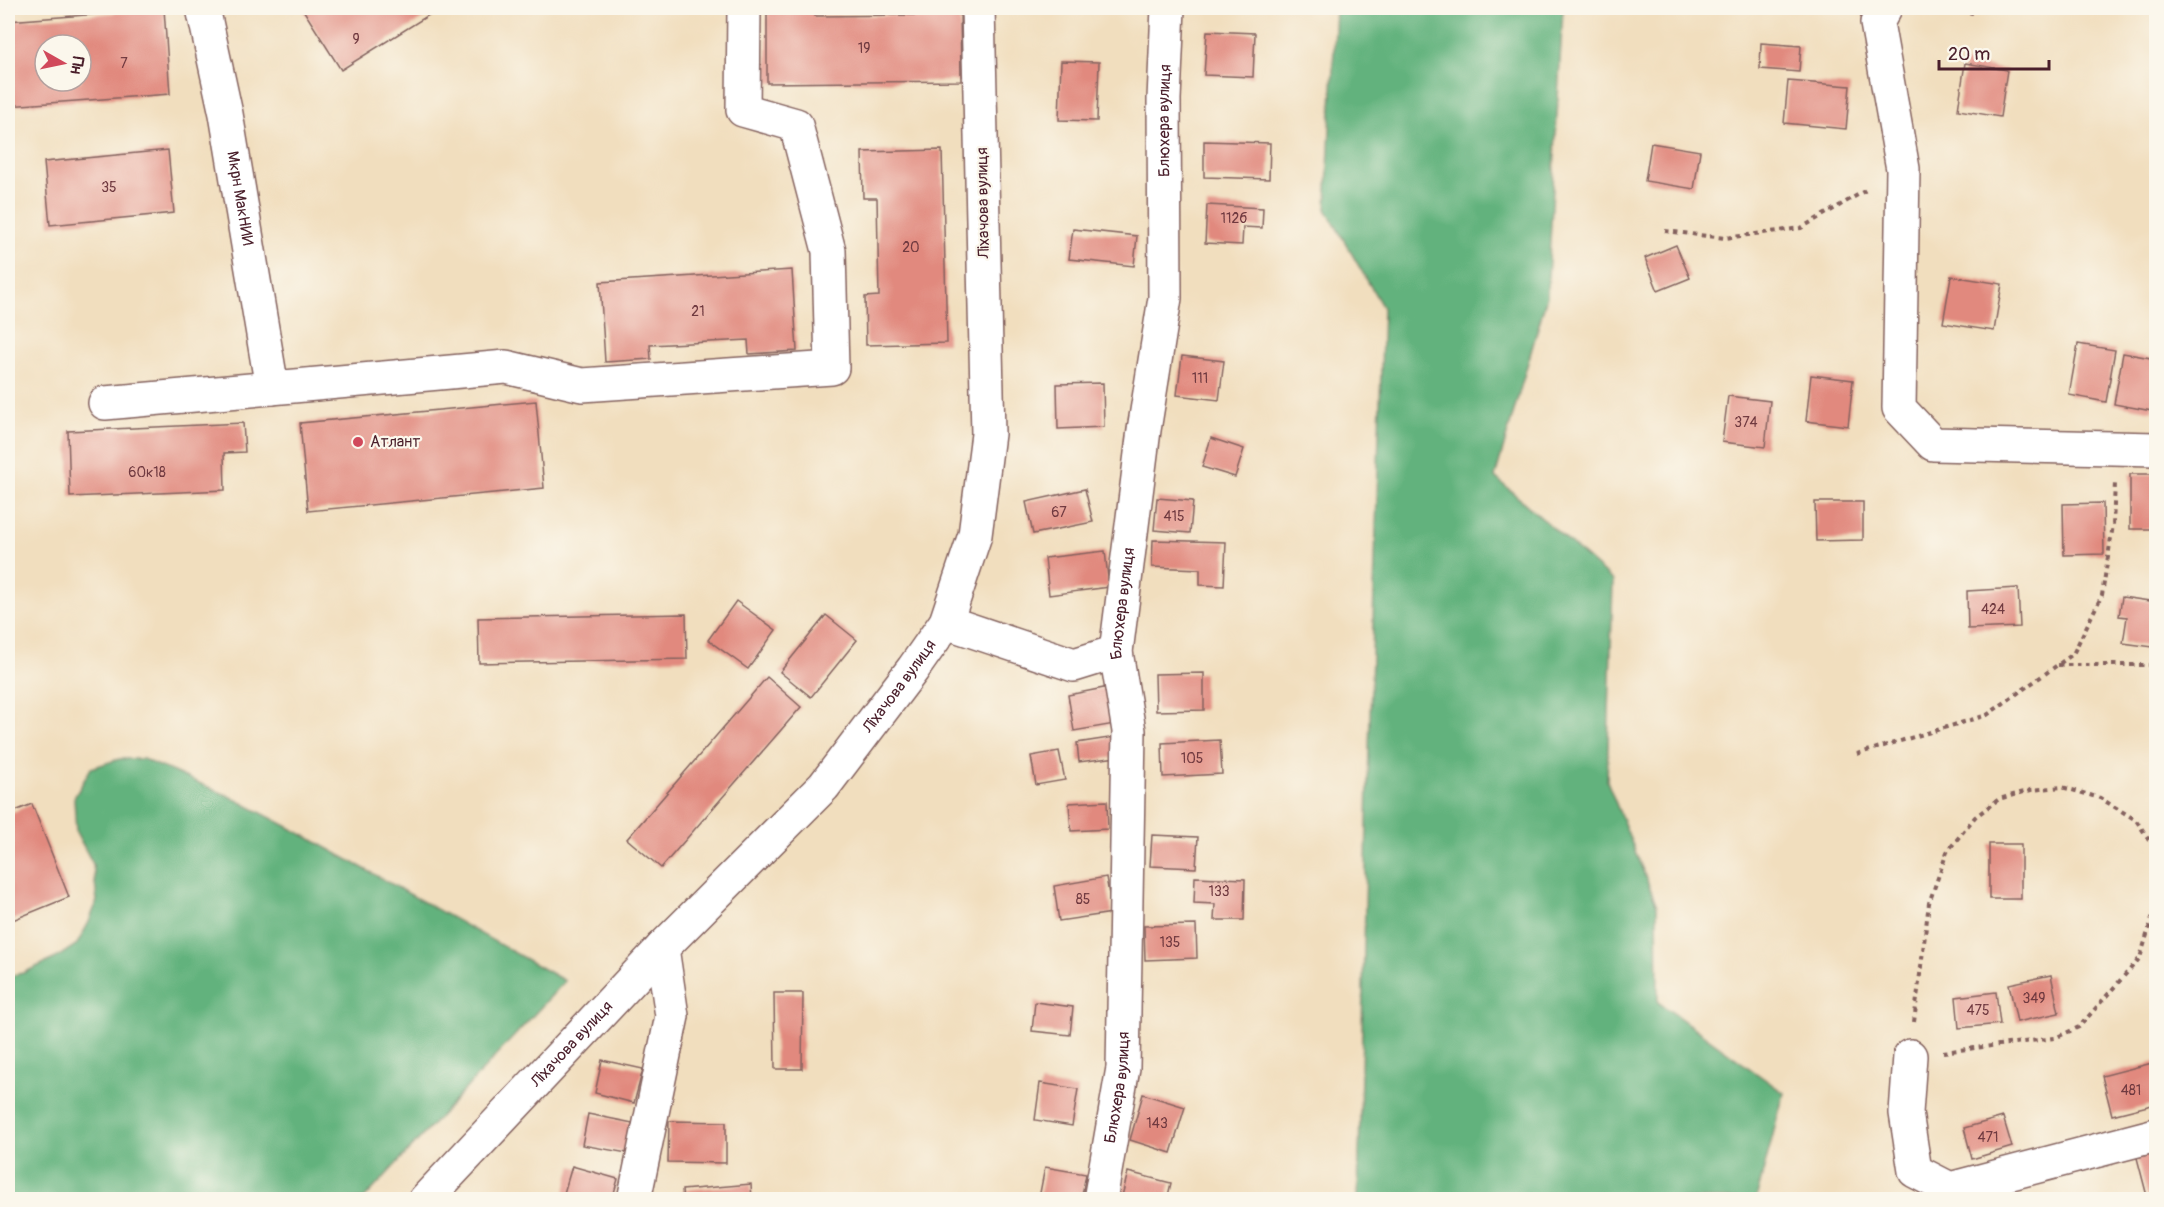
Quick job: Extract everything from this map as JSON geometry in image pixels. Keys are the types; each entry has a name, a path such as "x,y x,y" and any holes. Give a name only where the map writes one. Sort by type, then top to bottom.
{"street":[{"name":"Мкрн МакНИИ","path":"203,8 226,114 272,388"},
{"path":"105,403 506,367 582,385 832,368 829,252 796,125 744,110 744,8"},
{"name":"Ліхачова вулиця","path":"425,1200 662,948 824,786 946,622 975,535 988,434 978,8"},
{"name":"Блюхера вулиця","path":"1100,1200 1123,1068 1129,731 1116,652 1144,430 1165,298 1164,99 1168,8"},
{"path":"1886,8 1877,23 1903,169 1899,408 1933,444 2157,449"},
{"path":"946,622 1074,665 1116,652"},
{"path":"634,1200 672,1016 662,948"},
{"path":"1910,1056 1906,1113 1915,1171 1950,1190 2157,1135"}],"path":[{"path":"1665,231 1725,238 1801,228 1903,169"},
{"path":"1857,754 1987,715 2073,654 2102,595 2113,525 2117,449"},
{"path":"2057,665 2157,665"},
{"path":"2157,850 2136,820 2100,798 2062,788 2031,790 1999,799 1975,817 1947,852 1929,903 1910,1056 2055,1038 2079,1027 2140,958 2157,905"}],"green space":[{"path":"1336,8 1563,8 1547,296 1495,477 1613,581 1607,781 1657,906 1658,1002 1784,1093 1756,1199 1358,1199 1383,308 1326,209"},
{"path":"119,759 143,759 229,796 311,839 565,981 364,1199 8,1199 8,976 23,973 56,958 77,944 89,922 97,901 93,864 76,832 74,798 91,768"}],"building":[{"path":"302,8 440,8 341,70"},
{"path":"767,8 815,8 815,16 914,15 914,8 960,8 961,81 767,83"},
{"path":"1944,8 1973,8 1972,14"},
{"path":"164,9 170,94 8,106 8,21"},
{"path":"1207,31 1255,33 1253,77 1204,75"},
{"path":"1761,43 1801,46 1799,72 1760,69"},
{"path":"1061,61 1099,62 1097,121 1059,120"},
{"path":"1965,63 2007,70 2000,117 1958,110"},
{"path":"1788,81 1850,86 1846,129 1784,123"},
{"path":"1204,141 1270,143 1269,179 1204,177"},
{"path":"1651,143 1700,151 1694,189 1645,181"},
{"path":"168,150 174,213 50,225 44,162"},
{"path":"942,150 947,343 866,345 865,297 879,296 877,198 863,198 862,152"},
{"path":"1207,205 1263,208 1262,228 1243,227 1242,245 1205,243"},
{"path":"1073,229 1137,236 1134,266 1069,259"},
{"path":"1676,245 1690,278 1658,291 1645,258"},
{"path":"792,270 797,351 749,354 748,340 650,345 651,359 605,362 600,282"},
{"path":"1951,276 2002,284 1994,331 1943,323"},
{"path":"2078,344 2115,350 2106,402 2069,395"},
{"path":"2123,353 2156,359 2152,411 2114,404"},
{"path":"1182,356 1224,361 1219,400 1177,395"},
{"path":"1811,375 1853,380 1848,426 1806,421"},
{"path":"1103,383 1104,427 1058,429 1057,384"},
{"path":"1728,396 1770,401 1765,447 1722,442"},
{"path":"536,401 544,488 308,511 300,423"},
{"path":"243,423 245,452 224,453 225,490 70,497 68,431"},
{"path":"1211,438 1244,449 1235,477 1202,467"},
{"path":"2130,474 2156,474 2156,529 2130,529"},
{"path":"1085,489 1093,522 1033,534 1026,502"},
{"path":"1157,498 1193,501 1190,533 1154,530"},
{"path":"1815,502 1863,502 1863,540 1816,541"},
{"path":"2103,503 2104,554 2064,555 2063,504"},
{"path":"1153,540 1226,542 1224,586 1200,585 1200,569 1152,567"},
{"path":"1105,551 1109,587 1049,595 1045,558"},
{"path":"2018,588 2020,627 1968,629 1967,591"},
{"path":"2122,597 2156,602 2153,647 2123,643 2127,617 2119,616"},
{"path":"736,601 776,630 748,669 708,640"},
{"path":"686,614 687,659 479,663 478,618"},
{"path":"826,615 857,640 811,697 780,672"},
{"path":"1204,673 1204,710 1156,711 1155,674"},
{"path":"767,677 801,707 661,868 627,839"},
{"path":"1109,687 1115,724 1074,731 1068,695"},
{"path":"1115,737 1117,757 1079,762 1077,743"},
{"path":"1220,740 1222,774 1163,777 1162,743"},
{"path":"1059,751 1065,780 1036,785 1031,756"},
{"path":"1107,801 1108,829 1071,831 1069,803"},
{"path":"32,804 69,897 8,922 8,814"},
{"path":"1152,835 1198,837 1196,868 1150,866"},
{"path":"1989,844 2021,844 2021,899 1989,899"},
{"path":"1106,877 1112,913 1059,921 1054,886"},
{"path":"1195,877 1245,879 1244,920 1214,920 1215,904 1194,903"},
{"path":"1196,925 1197,958 1145,960 1144,926"},
{"path":"2051,975 2059,1013 2017,1022 2009,984"},
{"path":"1996,992 2000,1024 1959,1028 1956,997"},
{"path":"774,993 803,993 802,1069 775,1069"},
{"path":"1035,1002 1073,1007 1070,1035 1032,1031"},
{"path":"602,1060 643,1069 634,1103 595,1093"},
{"path":"2156,1062 2156,1104 2112,1115 2102,1076"},
{"path":"1040,1083 1078,1089 1072,1126 1035,1120"},
{"path":"1143,1094 1185,1107 1171,1153 1130,1140"},
{"path":"588,1114 633,1123 627,1153 582,1145"},
{"path":"2003,1117 2012,1147 1972,1159 1964,1128"},
{"path":"669,1121 726,1122 726,1163 668,1162"},
{"path":"2156,1149 2156,1200 2148,1200 2136,1154"},
{"path":"572,1166 618,1179 612,1200 562,1200"},
{"path":"1045,1167 1086,1174 1081,1200 1039,1198"},
{"path":"1128,1172 1171,1183 1167,1200 1121,1200"},
{"path":"751,1184 752,1200 683,1200 682,1190"}],"place":[{"name":"Атлант","path":"358,442"}]}
